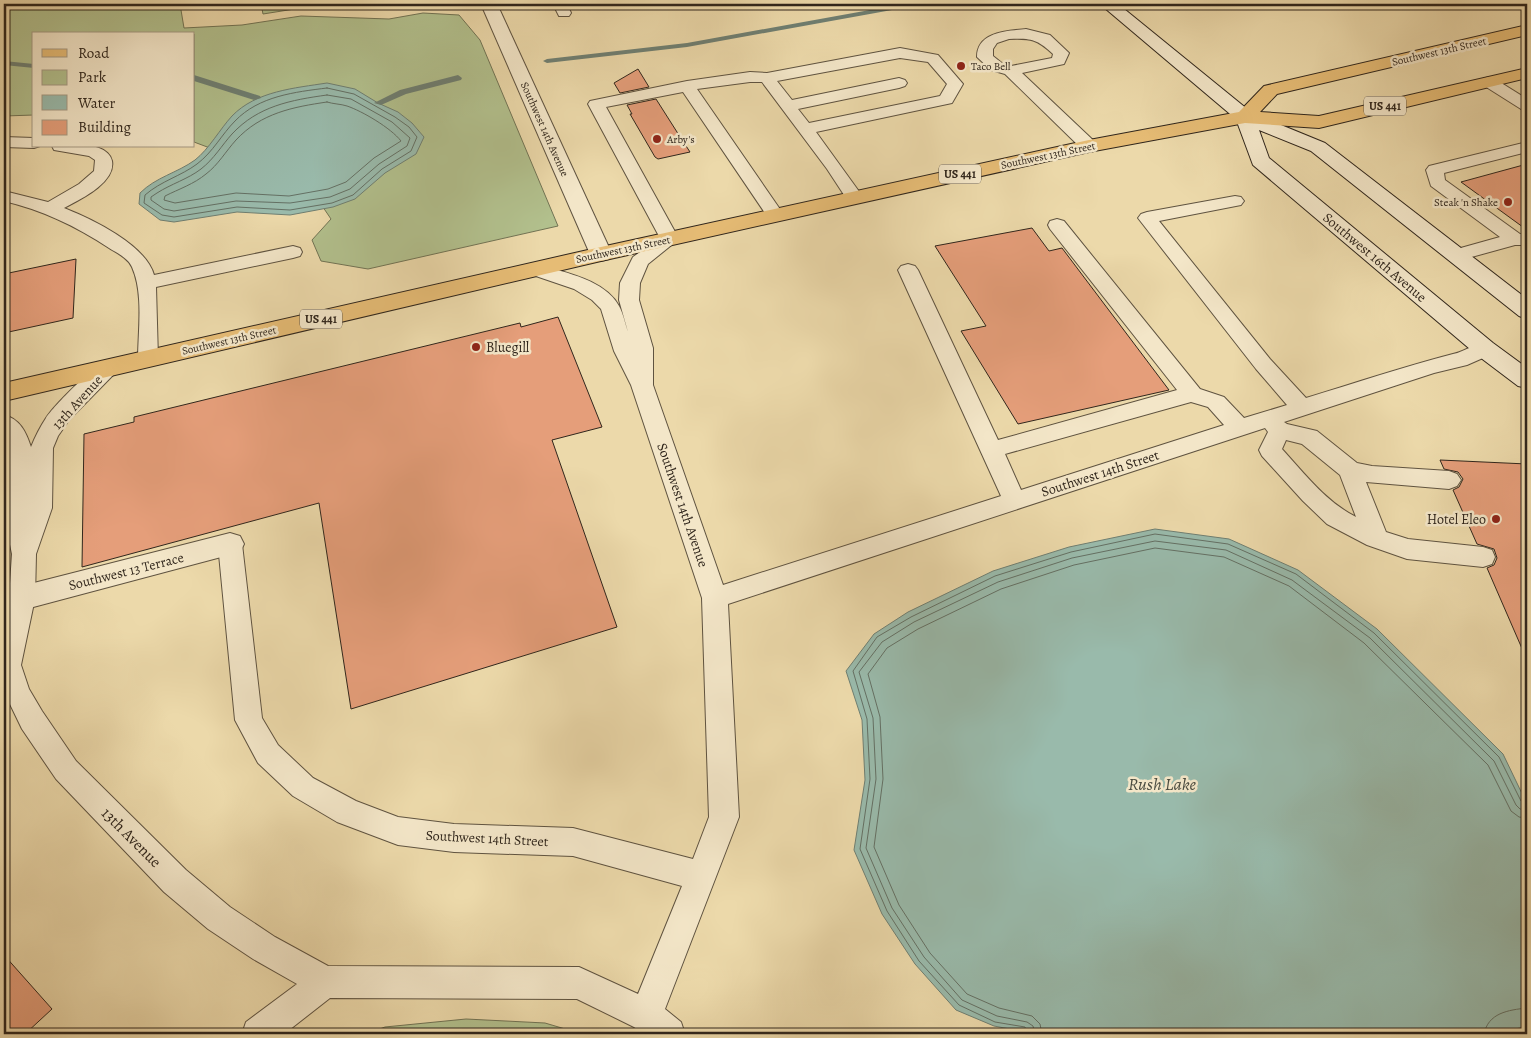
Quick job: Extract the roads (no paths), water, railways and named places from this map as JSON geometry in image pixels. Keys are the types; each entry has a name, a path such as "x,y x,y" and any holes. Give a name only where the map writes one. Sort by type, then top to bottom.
{"main road":[{"name":"Southwest 14th Avenue","path":"490,4 601,254"},
{"path":"1108,4 1245,117 1318,147 1527,311"},
{"name":"Southwest 13th Street","path":"1245,117 1271,90 1527,30"},
{"name":"Southwest 13th Street","path":"4,392 534,269 1090,146 1245,117 1319,122 1527,73"},
{"name":"Southwest 16th Avenue","path":"1245,117 1260,161 1485,349 1527,380"},
{"name":"Southwest 13 Terrace","path":"22,598 230,544"}],"lane":[{"path":"670,239 596,104 687,86 750,77 767,78 900,53 933,58 956,84 946,100 805,129"},
{"path":"1011,71 1090,146"},
{"path":"767,78 854,197"},
{"path":"1489,82 1527,106"},
{"path":"787,106 899,83"},
{"path":"687,86 775,215"},
{"path":"4,142 32,143"},
{"path":"1521,239 1437,182 1435,170 1527,147"},
{"path":"50,209 95,180 103,172 103,158 94,152 71,148"},
{"path":"4,196 68,215 94,228 136,257 142,269 145,283 148,359"},
{"path":"1235,202 1147,218 1263,364 1302,408"},
{"path":"1057,225 1192,394 1216,402 1240,428"},
{"name":"Southwest 14th Avenue","path":"642,385 643,348 629,300 630,283 640,261 670,239"},
{"path":"1456,255 1521,239"},
{"path":"145,283 293,252"},
{"name":"Southwest 14th Avenue","path":"534,269 581,285 599,295 610,307 624,351 642,385 715,598 724,816 701,876 658,1024"},
{"path":"908,270 1015,501"},
{"name":"Southwest 14th Street","path":"715,598 758,586 793,572 1240,428 1275,425 1302,408 1432,366 1460,360 1485,349"},
{"name":"13th Avenue","path":"24,554 40,508 42,448 45,438 76,399 109,368"},
{"path":"992,450 1192,394"},
{"name":"13th Avenue","path":"4,423 15,432 21,449 16,516 24,554 22,598 6,666 32,720 66,770 168,874 219,918 264,948 324,982"},
{"path":"1449,480 1372,475 1350,470 1309,437 1275,425 1270,450 1311,495 1335,517 1376,538 1407,549 1482,557"},
{"path":"1350,470 1376,538"},
{"name":"Southwest 14th Street","path":"230,544 249,720 268,754 303,787 346,812 398,831 454,838 573,842 701,876"},
{"path":"258,1034 324,982 579,983 658,1024"}],"water":[{"path":"327,83 355,89 398,112 412,123 424,137 416,154 385,173 355,199 333,207 290,215 237,212 174,222 160,220 139,204 140,193 153,183 195,160 232,116 252,101 276,92"},
{"name":"Rush Lake","path":"1155,529 1229,539 1298,570 1377,629 1503,754 1527,804 1527,1026 1496,1034 1036,1034 994,1026 956,1010 915,964 882,914 854,850 865,780 862,720 846,671 874,634 908,612 993,571 1069,547"}],"waterway":[{"path":"547,61 687,45 914,4"},
{"path":"4,63 32,66"},
{"path":"195,78 257,98"},
{"path":"378,103 403,92 458,78"}],"place":[{"name":"Taco Bell","path":"961,66"},
{"name":"Arby's","path":"657,139"},
{"name":"Steak 'n Shake","path":"1508,202"},
{"name":"Bluegill","path":"476,347"},
{"name":"Hotel Eleo","path":"1496,519"}]}
